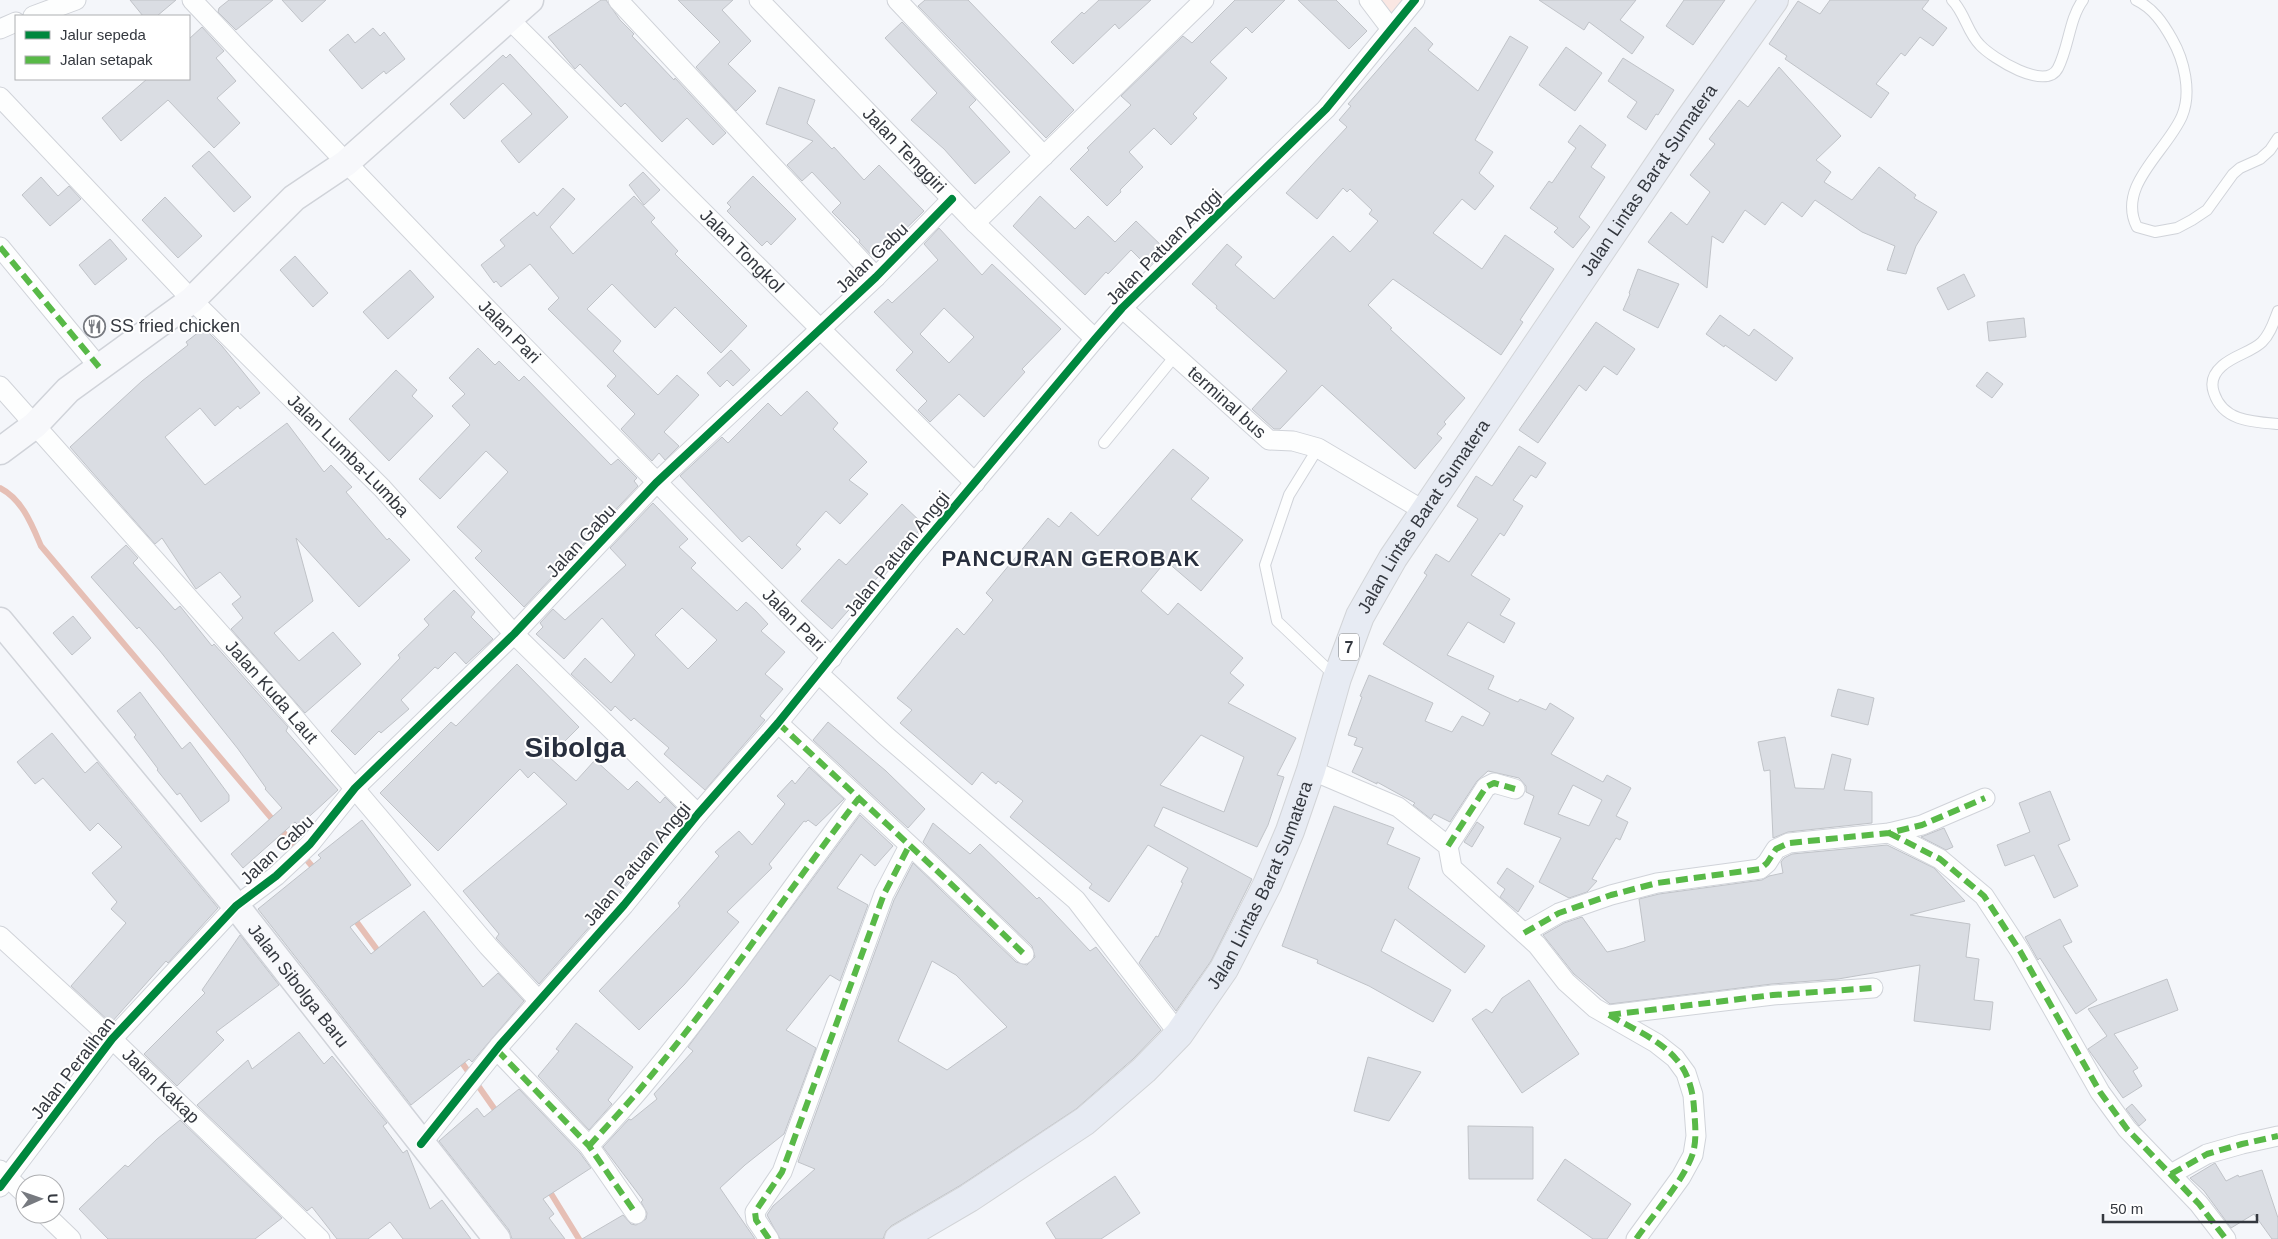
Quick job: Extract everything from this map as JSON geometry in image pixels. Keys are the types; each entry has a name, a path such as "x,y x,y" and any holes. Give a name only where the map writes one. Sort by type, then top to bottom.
{"highway":[{"name":"Jalan Lintas Barat Sumatera","path":"899,1239 969,1198 1085,1121 1144,1070 1179,1034 1224,969 1267,885 1290,831 1311,770 1338,678 1360,616 1393,558 1426,512 1455,466 1676,140 1774,0"}],"street":[{"path":"36,15 76,0"},
{"name":"Jalan Pari","path":"192,0 346,163 656,483 832,658"},
{"path":"0,451 35,425 68,390 192,300 294,198 346,163 530,0"},
{"path":"618,0 876,277"},
{"name":"Jalan Tenggiri","path":"759,0 952,200 1095,339"},
{"path":"897,0 1044,156"},
{"path":"975,223 1204,0"},
{"path":"1369,0 1390,29"},
{"name":"Jalan Patuan Anggi","path":"421,1144 497,1050 624,905 698,814 778,723 1095,339 1122,308 1326,109 1415,0"},
{"name":"Jalan Tongkol","path":"508,18 818,329 975,483"},
{"path":"0,28 15,22"},
{"name":"Jalan Lumba-Lumba","path":"0,97 192,300 382,488 514,634 698,814"},
{"name":"Jalan Gabu","path":"236,906 276,876 310,844 355,788 514,634 656,483 818,329 876,277 952,200"},
{"path":"0,247 99,367"},
{"name":"terminal bus","path":"1122,308 1269,440 1293,441 1318,448 1426,512"},
{"name":"Jalan Kuda Laut","path":"0,386 355,788 488,946 539,1001"},
{"name":"Jalan Sibolga Baru","path":"0,621 236,906 497,1239"},
{"path":"819,674 886,736 1076,900 1179,1034"},
{"path":"778,723 948,880 1024,954"},
{"path":"1311,770 1398,807 1448,846 1452,868 1537,945 1566,982 1595,1008 1656,1043 1676,1058 1686,1073 1693,1095 1696,1136 1693,1155 1681,1177 1636,1239"},
{"path":"1448,846 1486,787 1494,783 1515,789"},
{"path":"589,1146 645,1083 756,939 809,862 859,798"},
{"path":"1524,933 1559,913 1611,895 1657,883 1760,869 1767,863 1776,849 1789,843 1889,833 1922,825 1985,798"},
{"path":"1889,833 1940,859 1984,896 2020,951 2100,1092 2127,1130 2199,1204 2226,1239"},
{"path":"770,1239 756,1220 755,1212 782,1172 884,894 909,846"},
{"name":"Jalan Peralihan","path":"3,1178 112,1039 236,906"},
{"name":"Jalan Kakap","path":"0,936 112,1039 320,1239"},
{"path":"1609,1015 1773,995 1873,988"},
{"path":"497,1050 589,1146 636,1214"},
{"path":"2171,1174 2207,1154 2278,1136"},
{"path":"3,1178 15,1187"},
{"path":"56,1224 72,1239"}],"lane":[{"path":"1952,0 1961,9 1968,29 1981,46 2010,68 2036,76 2048,76 2056,71 2066,51 2076,13 2083,0"},
{"path":"2136,0 2144,4 2161,20 2178,49 2185,71 2186,95 2182,116 2152,160 2132,197 2131,215 2137,227 2155,232 2177,228 2192,220 2207,210 2233,174 2240,168 2260,159 2270,150 2278,138"},
{"path":"2278,311 2268,336 2261,344 2224,364 2215,373 2212,387 2217,402 2229,415 2254,422 2278,424"},
{"path":"1104,443 1176,356"},
{"path":"1318,448 1289,495 1265,565 1277,621 1338,678"}],"shaded area":[{"path":"1369,0 1415,0 1391,29"}],"building":[{"path":"130,0 176,0 158,15 142,15"},
{"path":"229,0 273,0 236,30 218,12 219,8"},
{"path":"282,0 326,0 302,22"},
{"path":"601,0 606,0 620,20 634,34 632,36 674,80 675,78 726,133 713,145 687,118 662,142 625,103 621,107 580,64 575,69 548,37"},
{"path":"678,0 733,0 722,10 751,41 728,64 756,91 736,111 696,67 720,42"},
{"path":"925,0 968,0 1074,110 1046,138 918,6"},
{"path":"1099,0 1151,0 1119,29 1115,24 1073,64 1051,42 1082,12 1084,14"},
{"path":"1235,0 1285,0 1252,33 1246,27 1210,62 1227,78 1193,114 1197,118 1171,145 1154,128 1129,152 1143,167 1107,206 1070,169 1089,150 1087,148 1131,105 1121,96 1183,36 1192,43"},
{"path":"1298,0 1336,0 1367,31 1349,49"},
{"path":"1539,0 1636,0 1620,20 1644,37 1632,54 1589,22 1584,30"},
{"path":"1684,0 1725,0 1693,45 1666,26"},
{"path":"1830,0 1929,0 1922,9 1947,28 1933,46 1920,37 1905,56 1901,53 1876,84 1889,93 1871,118 1785,59 1787,56 1769,44 1798,1 1820,14"},
{"path":"902,22 976,100 969,107 1010,152 975,184 944,149 911,120 937,93 885,38"},
{"path":"202,27 224,51 216,58 236,81 217,98 240,123 214,148 168,100 121,141 102,118 146,80 190,80 190,38"},
{"path":"1415,27 1433,44 1428,50 1478,91 1510,36 1528,47 1475,140 1493,152 1479,173 1494,186 1475,210 1462,199 1433,233 1482,269 1505,235 1554,269 1520,320 1523,322 1501,355 1393,279 1368,305 1392,328 1390,329 1465,398 1444,422 1446,424 1437,434 1442,438 1415,469 1322,385 1280,429 1274,429 1252,409 1287,371 1192,284 1227,244 1242,257 1235,265 1274,299 1333,236 1350,252 1378,221 1369,214 1372,210 1350,189 1347,192 1343,188 1317,219 1286,193 1347,127 1339,120 1351,106 1348,104"},
{"path":"373,28 380,36 384,32 405,59 386,74 384,71 362,89 329,50 348,34 355,43"},
{"path":"1566,47 1602,73 1575,111 1539,85"},
{"path":"510,54 568,117 519,163 501,141 532,114 503,83 464,119 450,104 503,55 506,58"},
{"path":"1623,58 1674,90 1646,130 1627,117 1637,102 1608,81"},
{"path":"1779,67 1841,136 1816,160 1831,172 1824,182 1852,200 1879,167 1916,195 1914,198 1937,212 1916,246 1906,274 1887,270 1895,246 1862,232 1815,200 1802,217 1782,202 1765,225 1745,210 1723,243 1712,236 1707,288 1648,242 1671,212 1687,225 1710,192 1690,175 1715,144 1709,139 1739,100 1748,107"},
{"path":"779,87 815,100 807,123 832,149 834,147 864,180 879,165 924,211 875,259 859,242 860,240 832,212 841,203 812,172 802,181 787,165 813,141 766,124"},
{"path":"1580,125 1606,145 1591,167 1605,177 1579,217 1590,227 1573,248 1554,232 1558,228 1530,208 1549,181 1552,183 1576,148 1568,142"},
{"path":"209,151 251,197 234,212 192,166"},
{"path":"643,172 660,190 644,205 629,185"},
{"path":"753,176 796,219 771,245 767,241 762,246 727,211 731,207 727,203"},
{"path":"41,177 58,196 69,186 81,199 50,226 22,195"},
{"path":"563,188 575,199 550,227 573,254 634,196 655,218 651,222 678,251 675,254 747,326 721,353 675,307 655,328 612,284 587,309 621,341 613,351 658,395 677,375 699,395 664,432 679,446 665,460 659,453 652,461 621,429 635,414 607,386 616,376 548,309 559,298 530,264 501,287 496,281 494,283 481,265 505,246 500,240 534,212 537,216"},
{"path":"1040,196 1075,229 1088,216 1115,242 1136,221 1166,250 1148,267 1131,250 1108,274 1106,272 1085,295 1013,226"},
{"path":"165,197 202,236 178,258 142,220"},
{"path":"939,228 982,275 992,264 1061,329 1022,369 1025,372 984,417 959,394 930,422 918,410 927,401 896,370 913,352 874,312 888,299 892,303 938,260 924,244","holes":["944,308 974,337 949,363 920,334"]},
{"path":"110,239 127,259 95,285 79,265"},
{"path":"295,256 328,293 313,307 280,270"},
{"path":"1638,269 1679,284 1658,328 1623,310"},
{"path":"410,270 434,297 388,339 363,312"},
{"path":"1964,274 1975,296 1948,310 1937,288"},
{"path":"1720,315 1749,336 1754,329 1793,358 1776,381 1706,334"},
{"path":"2024,318 2026,337 1989,341 1987,322"},
{"path":"1596,322 1635,349 1617,375 1604,366 1586,391 1579,385 1538,443 1519,430"},
{"path":"204,328 222,346 260,393 240,409 238,406 215,426 200,408 165,437 205,485 287,423 324,472 331,465 352,487 346,492 387,540 389,538 410,560 359,607 296,538 313,601 274,633 299,661 333,632 361,664 305,713 231,629 243,618 232,604 241,597 220,572 196,589 162,538 155,544 70,447 142,381 188,345 186,342"},
{"path":"478,348 495,365 499,361 519,381 524,376 611,465 618,459 637,478 634,481 638,486 524,607 475,558 482,551 457,527 508,472 486,451 440,499 419,479 470,425 452,406 465,394 449,378"},
{"path":"731,350 750,370 733,386 727,380 720,387 707,373"},
{"path":"396,370 417,390 412,396 433,416 389,461 349,419"},
{"path":"1987,372 2003,384 1992,398 1976,386"},
{"path":"807,391 838,423 833,429 867,462 849,480 868,494 840,524 826,511 796,545 801,549 782,569 749,536 742,542 680,476 722,437 728,443 768,403 781,416"},
{"path":"1519,446 1546,463 1536,478 1531,475 1513,500 1523,506 1504,536 1500,533 1471,575 1510,599 1500,615 1515,623 1504,643 1468,622 1447,655 1494,676 1488,689 1518,702 1520,699 1546,710 1550,703 1574,718 1551,754 1603,782 1607,775 1631,788 1616,816 1628,822 1620,840 1616,838 1592,879 1597,881 1587,892 1569,898 1539,882 1561,838 1524,824 1534,796 1526,792 1526,786 1519,778 1488,771 1477,781 1450,822 1434,814 1431,819 1413,805 1415,803 1377,782 1377,784 1352,772 1363,748 1354,745 1357,738 1348,735 1362,697 1360,696 1369,675 1433,703 1425,721 1452,732 1462,716 1483,726 1490,713 1383,644 1427,575 1424,573 1436,554 1449,562 1478,519 1457,506 1476,476 1492,486","holes":["1573,785 1602,800 1589,826 1558,814"]},
{"path":"1173,449 1209,478 1191,499 1243,540 1201,591 1166,561 1141,591 1168,615 1178,603 1243,658 1230,673 1244,685 1228,703 1296,738 1277,775 1284,777 1268,825 1257,847 1163,807 1154,826 1252,879 1211,961 1176,1011 1139,963 1156,936 1158,937 1188,868 1148,845 1109,902 1089,888 1092,884 1010,817 1023,801 998,781 996,784 982,772 972,785 900,723 912,710 897,698 957,628 964,635 993,600 986,593 1048,518 1059,527 1071,512 1098,536","holes":["1201,735 1244,757 1224,812 1160,785"]},
{"path":"653,503 688,539 679,547 696,563 691,568 737,611 746,602 755,610 768,624 761,631 785,652 765,674 783,689 760,716 765,720 705,790 664,754 669,748 634,718 631,721 615,706 611,711 571,674 585,658 611,683 635,655 602,618 564,659 536,634 543,627 540,623 553,609 565,620 626,565 610,548","holes":["682,608 717,640 688,669 655,635"]},
{"path":"902,504 924,525 832,629 801,601 839,559 846,565"},
{"path":"126,545 138,558 133,563 175,610 180,606 212,646 214,644 288,727 286,731 338,790 299,826 295,822 243,868 231,854 282,808 265,789 238,749 160,651 139,627 137,629 91,577"},
{"path":"454,590 475,612 471,617 493,639 466,664 455,652 438,669 435,667 401,700 409,709 381,733 379,731 355,755 331,731 400,658 398,655 429,625 424,619"},
{"path":"73,616 91,638 72,655 53,633"},
{"path":"517,664 579,727 549,757 576,781 595,760 628,790 637,781 660,803 665,797 683,815 615,898 539,984 496,938 499,934 463,891 567,804 534,772 528,778 520,769 438,851 380,793 451,722 456,726"},
{"path":"1838,689 1874,698 1868,725 1831,716"},
{"path":"140,692 182,749 190,742 229,795 229,801 201,822 180,793 177,795 157,770 134,737 136,735 117,711"},
{"path":"828,722 886,771 925,809 908,828 813,740"},
{"path":"52,733 85,773 97,762 218,908 168,963 166,961 111,1023 71,986 126,923 111,909 117,902 92,873 122,847 98,823 90,831 43,778 35,784 17,762"},
{"path":"1785,737 1795,788 1824,789 1832,754 1851,759 1844,790 1872,792 1872,823 1788,832 1773,838 1770,770 1764,771 1758,742"},
{"path":"809,767 844,799 816,826 808,820 804,821 769,864 772,868 727,912 739,922 684,985 639,1030 599,991 680,906 678,903 719,856 715,852 739,831 752,845 785,804 777,796 792,780 795,784"},
{"path":"2050,791 2070,840 2058,845 2078,886 2054,898 2034,855 2005,866 1997,845 2030,832 2019,803"},
{"path":"1334,806 1394,828 1387,844 1420,858 1408,888 1485,946 1465,973 1395,919 1381,951 1451,990 1433,1022 1369,986 1317,963 1318,960 1282,946"},
{"path":"860,815 893,846 875,866 861,854 837,888 868,905 840,981 830,975 786,1030 816,1048 784,1134 720,1188 755,1239 582,1239 623,1215 631,1224 636,1225 646,1219 647,1213 641,1202 643,1200 603,1147 629,1119 631,1120 657,1099 654,1094 693,1051 688,1047"},
{"path":"362,820 411,885 350,927 371,954 424,911 483,987 498,973 524,1001 472,1062 469,1059 411,1105 258,909 321,858 318,855"},
{"path":"1477,822 1484,827 1472,847 1464,842"},
{"path":"933,823 970,854 980,844 1037,899 1039,897 1090,951 1096,947 1161,1030 1133,1059 1076,1109 961,1185 891,1226 886,1231 883,1239 780,1239 767,1215 773,1206 815,1169 798,1162 894,900 913,863 1016,962 1027,965 1035,957 1032,946 923,842","holes":["932,961 956,975 1007,1027 947,1070 898,1041"]},
{"path":"1944,828 1953,847 1946,850 1921,837"},
{"path":"1887,845 1934,868 1965,901 1910,915 1970,924 1966,957 1979,959 1974,1000 1993,1002 1990,1030 1914,1021 1920,965 1838,979 1772,984 1610,1004 1574,974 1543,935 1564,923 1582,917 1607,952 1624,948 1645,941 1639,899 1659,894 1762,880 1769,876 1783,873 1781,862 1792,854"},
{"path":"1507,868 1534,886 1518,912 1500,897 1505,889 1497,883"},
{"path":"2060,919 2072,942 2063,946 2097,1000 2076,1014 2040,958 2038,960 2025,937"},
{"path":"240,935 279,985 216,1032 224,1040 177,1086 144,1054 205,993 202,990"},
{"path":"2167,979 2178,1010 2114,1034 2138,1068 2133,1071 2142,1086 2123,1098 2088,1049 2107,1036 2088,1009"},
{"path":"1529,980 1579,1054 1522,1093 1472,1019 1486,1009 1492,1013 1502,998"},
{"path":"576,1023 633,1067 608,1100 612,1104 589,1130 538,1076 559,1051 556,1049"},
{"path":"299,1032 324,1064 332,1056 387,1123 383,1126 403,1153 407,1150 430,1209 442,1200 471,1239 403,1239 390,1222 368,1239 337,1239 312,1207 307,1211 197,1105 248,1060 252,1069"},
{"path":"1368,1057 1421,1072 1389,1121 1354,1111"},
{"path":"519,1089 580,1153 591,1168 543,1199 554,1214 549,1218 565,1239 512,1239 509,1230 439,1141 477,1108 484,1117"},
{"path":"2132,1104 2146,1120 2139,1126 2126,1109"},
{"path":"180,1120 282,1218 255,1239 108,1239 79,1209 125,1165 128,1167"},
{"path":"1468,1126 1533,1127 1533,1179 1469,1179"},
{"path":"1565,1159 1631,1204 1607,1239 1593,1239 1537,1200"},
{"path":"2215,1163 2226,1181 2238,1175 2239,1177 2262,1170 2278,1218 2278,1239 2272,1239 2254,1214 2231,1228 2204,1191 2190,1178"},
{"path":"1115,1176 1140,1213 1101,1239 1056,1239 1046,1223"}],"waterway":[{"path":"0,488 8,493 25,513 41,546 317,872"},
{"path":"353,917 381,955"},
{"path":"458,1057 498,1114"},
{"path":"547,1187 579,1239"}],"marked path":[{"path":"0,247 99,367"},
{"path":"778,723 1024,954"},
{"path":"1448,846 1486,787 1494,783 1515,789"},
{"path":"589,1146 673,1048 727,978 859,798"},
{"path":"1524,933 1559,913 1611,895 1657,883 1760,869 1767,863 1776,849 1789,843 1889,833 1922,825 1985,798"},
{"path":"1889,833 1940,859 1984,896 2020,951 2100,1092 2127,1129 2199,1204 2226,1239"},
{"path":"769,1239 756,1220 755,1212 782,1172 884,894 909,846"},
{"path":"1609,1015 1773,995 1873,988"},
{"path":"1609,1015 1644,1034 1669,1052 1680,1064 1687,1076 1693,1102 1695,1142 1689,1163 1676,1186 1636,1239"},
{"path":"497,1050 589,1146 636,1214"},
{"path":"2171,1174 2207,1154 2278,1136"}],"cycle path":[{"path":"421,1144 500,1045 624,905 698,814 778,723 913,556 1095,339 1122,308 1326,109 1415,0"},
{"path":"0,1187 112,1039 236,906 276,876 310,844 355,788 514,634 656,483 876,277 952,199"}],"place":[{"name":"SS fried chicken","path":"94,326"}],"district":[{"name":"PANCURAN GEROBAK","path":"1071,558"},
{"name":"Sibolga","path":"575,747"}]}
